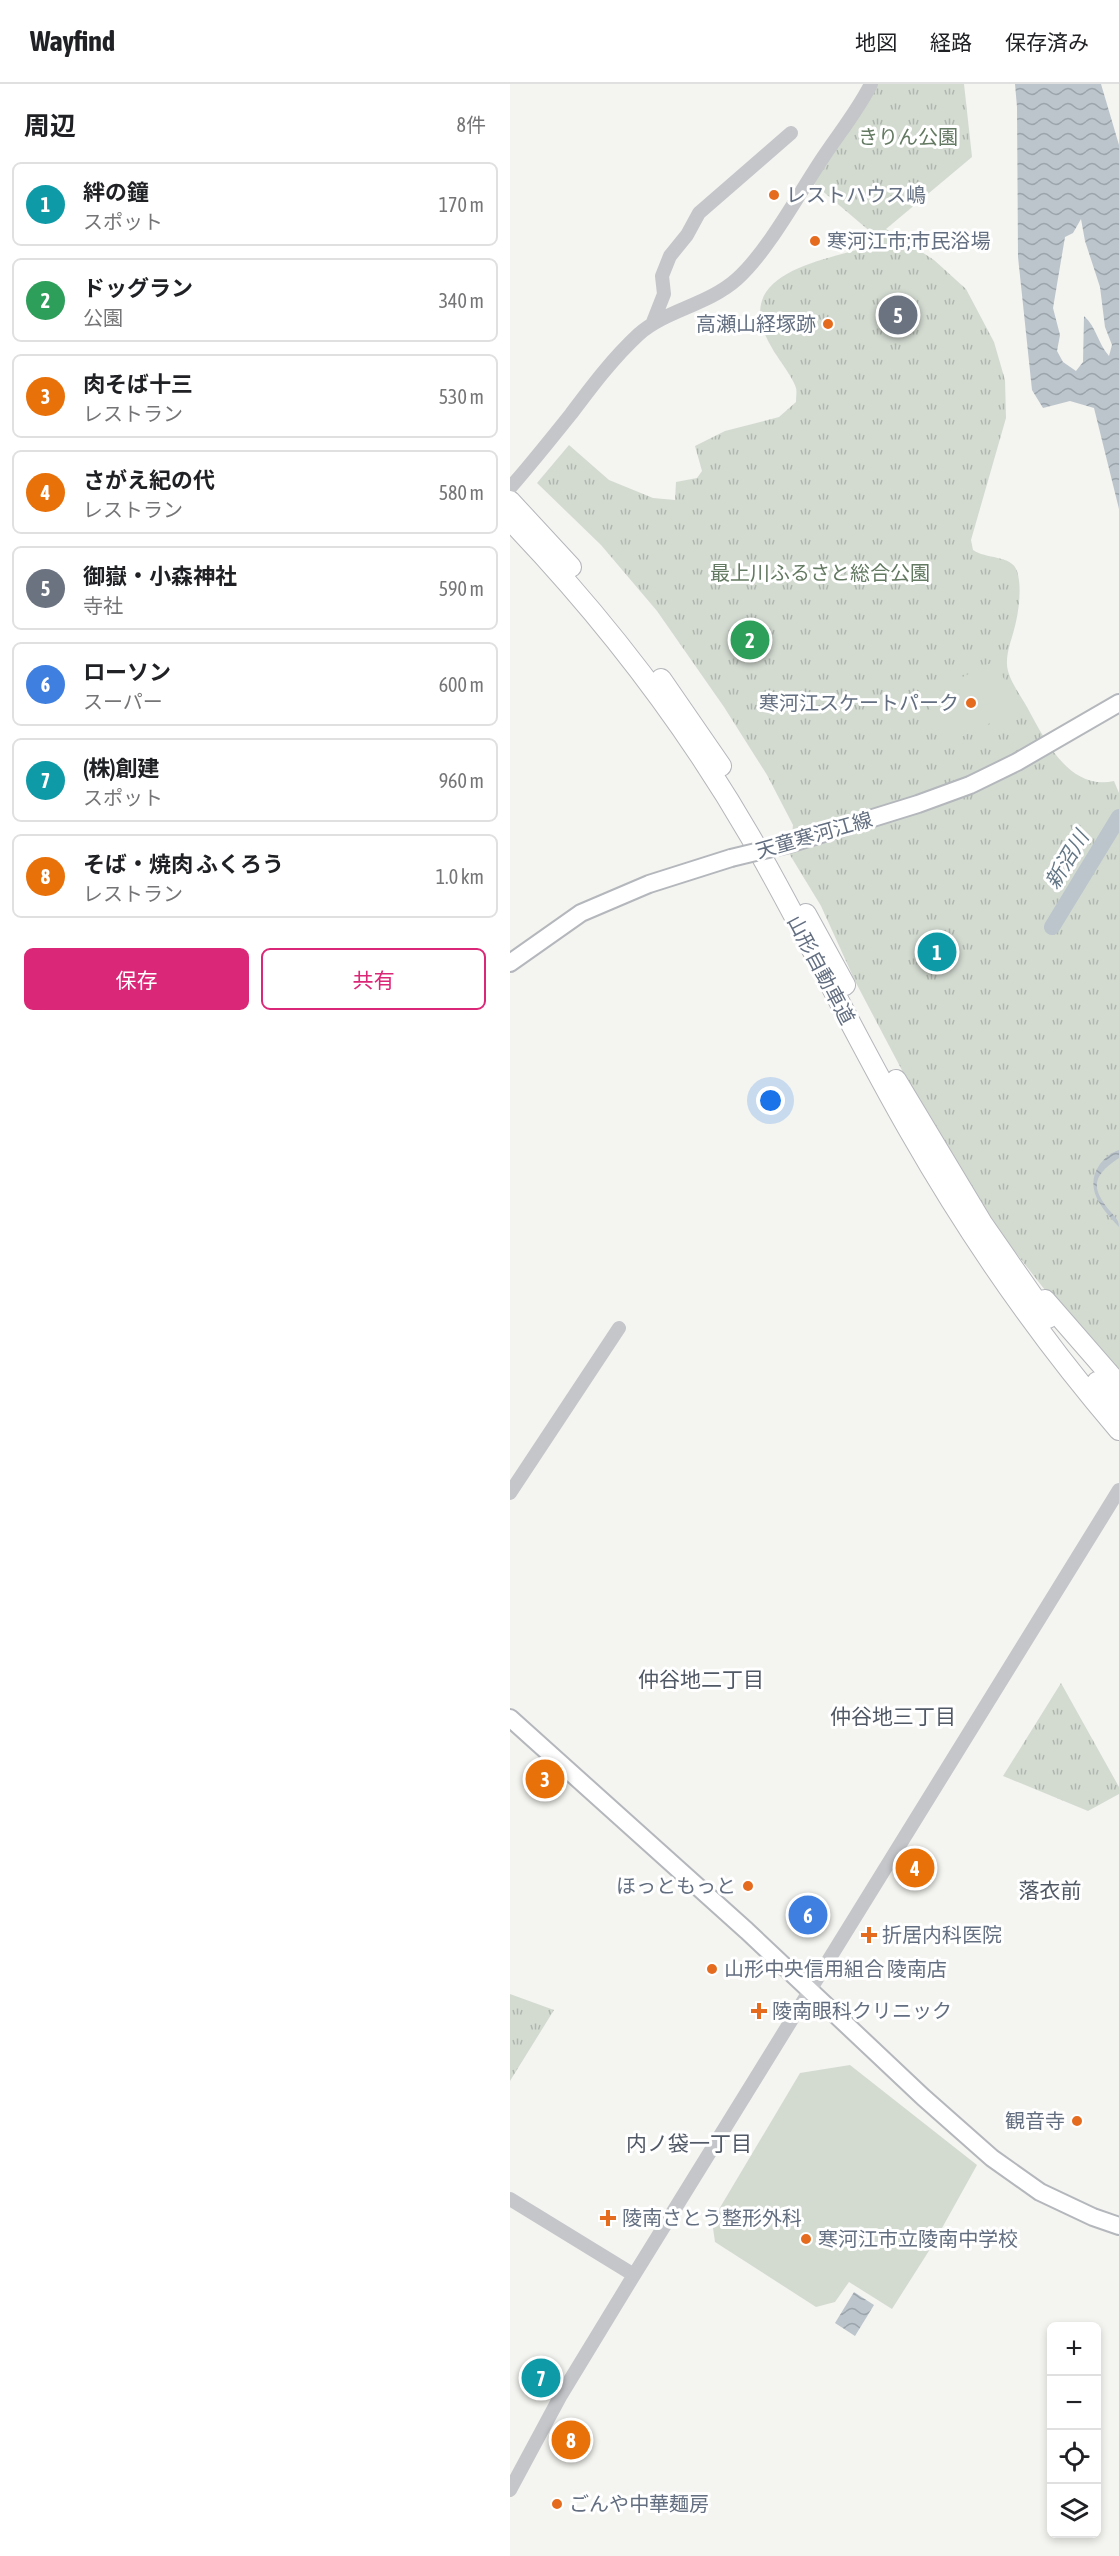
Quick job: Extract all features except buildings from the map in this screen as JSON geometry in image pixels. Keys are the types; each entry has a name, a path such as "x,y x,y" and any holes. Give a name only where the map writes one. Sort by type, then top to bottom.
{"highway":[{"name":"山形自動車道","path":"510,501 544,536 611,613 689,717 767,842 913,1124"},
{"name":"山形自動車道","path":"510,520 602,623 644,676 720,789 750,836 999,1274 1041,1332 1119,1430"},
{"name":"山形自動車道","path":"926,1147 1053,1325 1119,1409"},
{"path":"982,1223 1060,1319 1119,1385"}],"main road":[{"name":"天童寒河江線","path":"510,963 581,913 649,884 731,858 789,844 970,785 1017,762 1119,703"},
{"path":"515,1723 810,1989 923,2097 992,2158 1040,2192 1093,2217 1119,2226"}],"street":[{"path":"510,488 616,356 653,322 692,306 737,279 755,258 801,193 871,84"},
{"path":"653,322 664,294 662,276 670,256 699,213 791,133"},
{"path":"510,1493 619,1329"},
{"path":"510,2490 561,2395 634,2275 1119,1490"},
{"path":"510,2199 634,2275"}],"green space":[{"name":"最上川ふるさと総合公園","path":"877,84 964,84 972,157 886,229 934,260 966,289 994,342 1005,380 1006,418 971,540 973,550 1010,562 1017,571 1020,591 1019,606 1007,666 1011,680 1060,760 1071,771 1084,778 1098,782 1114,781 1119,793 1119,1377 1088,1345 998,1230 925,1114 855,981 821,906 790,855 793,825 767,775 724,707 657,611 601,545 537,483 569,445 609,480 653,498 675,500 676,482 697,478 702,471 695,446 725,431 779,417 796,402 794,384 772,348 761,322 761,302 770,286 786,274 806,265 873,245 879,239 813,183"},
{"name":"寒河江スケートパーク","path":"995,661 1019,709 947,744 924,696"},
{"path":"1061,1683 1119,1787 1119,1794 1088,1811 1003,1776"},
{"path":"510,1994 554,2010 510,2081"},
{"path":"850,2065 977,2165 932,2246 892,2309 849,2282 835,2302 816,2307 715,2242 712,2221 800,2073"}],"water":[{"path":"1015,84 1101,84 1119,145 1119,509 1094,408 1070,401 1043,408 1032,390 1018,257","holes":["1081,219 1085,241 1100,287 1105,327 1112,345 1109,356 1092,325 1084,316 1083,362 1076,371 1063,362 1057,351 1060,335 1053,308 1065,237 1073,233"]},
{"path":"1119,1150 1119,1158 1104,1170 1097,1182 1097,1188 1119,1227 1106,1213 1097,1198 1093,1181 1100,1164 1113,1152"},
{"path":"854,2292 874,2305 855,2336 835,2323"}],"waterway":[{"name":"新沼川","path":"1052,927 1119,817"}],"place":[{"name":"レストハウス嶋","path":"774,195"},
{"name":"寒河江市;市民浴場","path":"815,241"},
{"name":"御嶽・小森神社","path":"898,315"},
{"name":"高瀬山経塚跡","path":"828,324"},
{"name":"ドッグラン","path":"750,640"},
{"name":"寒河江スケートパーク","path":"971,703"},
{"name":"絆の鐘","path":"937,952"},
{"name":"肉そば十三","path":"545,1779"},
{"name":"さがえ紀の代","path":"915,1868"},
{"name":"ほっともっと","path":"748,1886"},
{"name":"ローソン","path":"808,1915"},
{"name":"折居内科医院","path":"869,1935"},
{"name":"山形中央信用組合 陵南店","path":"712,1969"},
{"name":"陵南眼科クリニック","path":"759,2011"},
{"name":"観音寺","path":"1077,2121"},
{"name":"陵南さとう整形外科","path":"608,2218"},
{"name":"寒河江市立陵南中学校","path":"806,2239"},
{"name":"(株)創建","path":"541,2378"},
{"name":"そば・焼肉 ふくろう","path":"571,2440"},
{"name":"ごんや中華麺房","path":"557,2504"}],"district":[{"name":"仲谷地二丁目","path":"701,1680"},
{"name":"仲谷地三丁目","path":"893,1717"},
{"name":"落衣前","path":"1050,1891"},
{"name":"内ノ袋一丁目","path":"689,2144"}],"park label":[{"name":"きりん公園","path":"908,137"}]}
